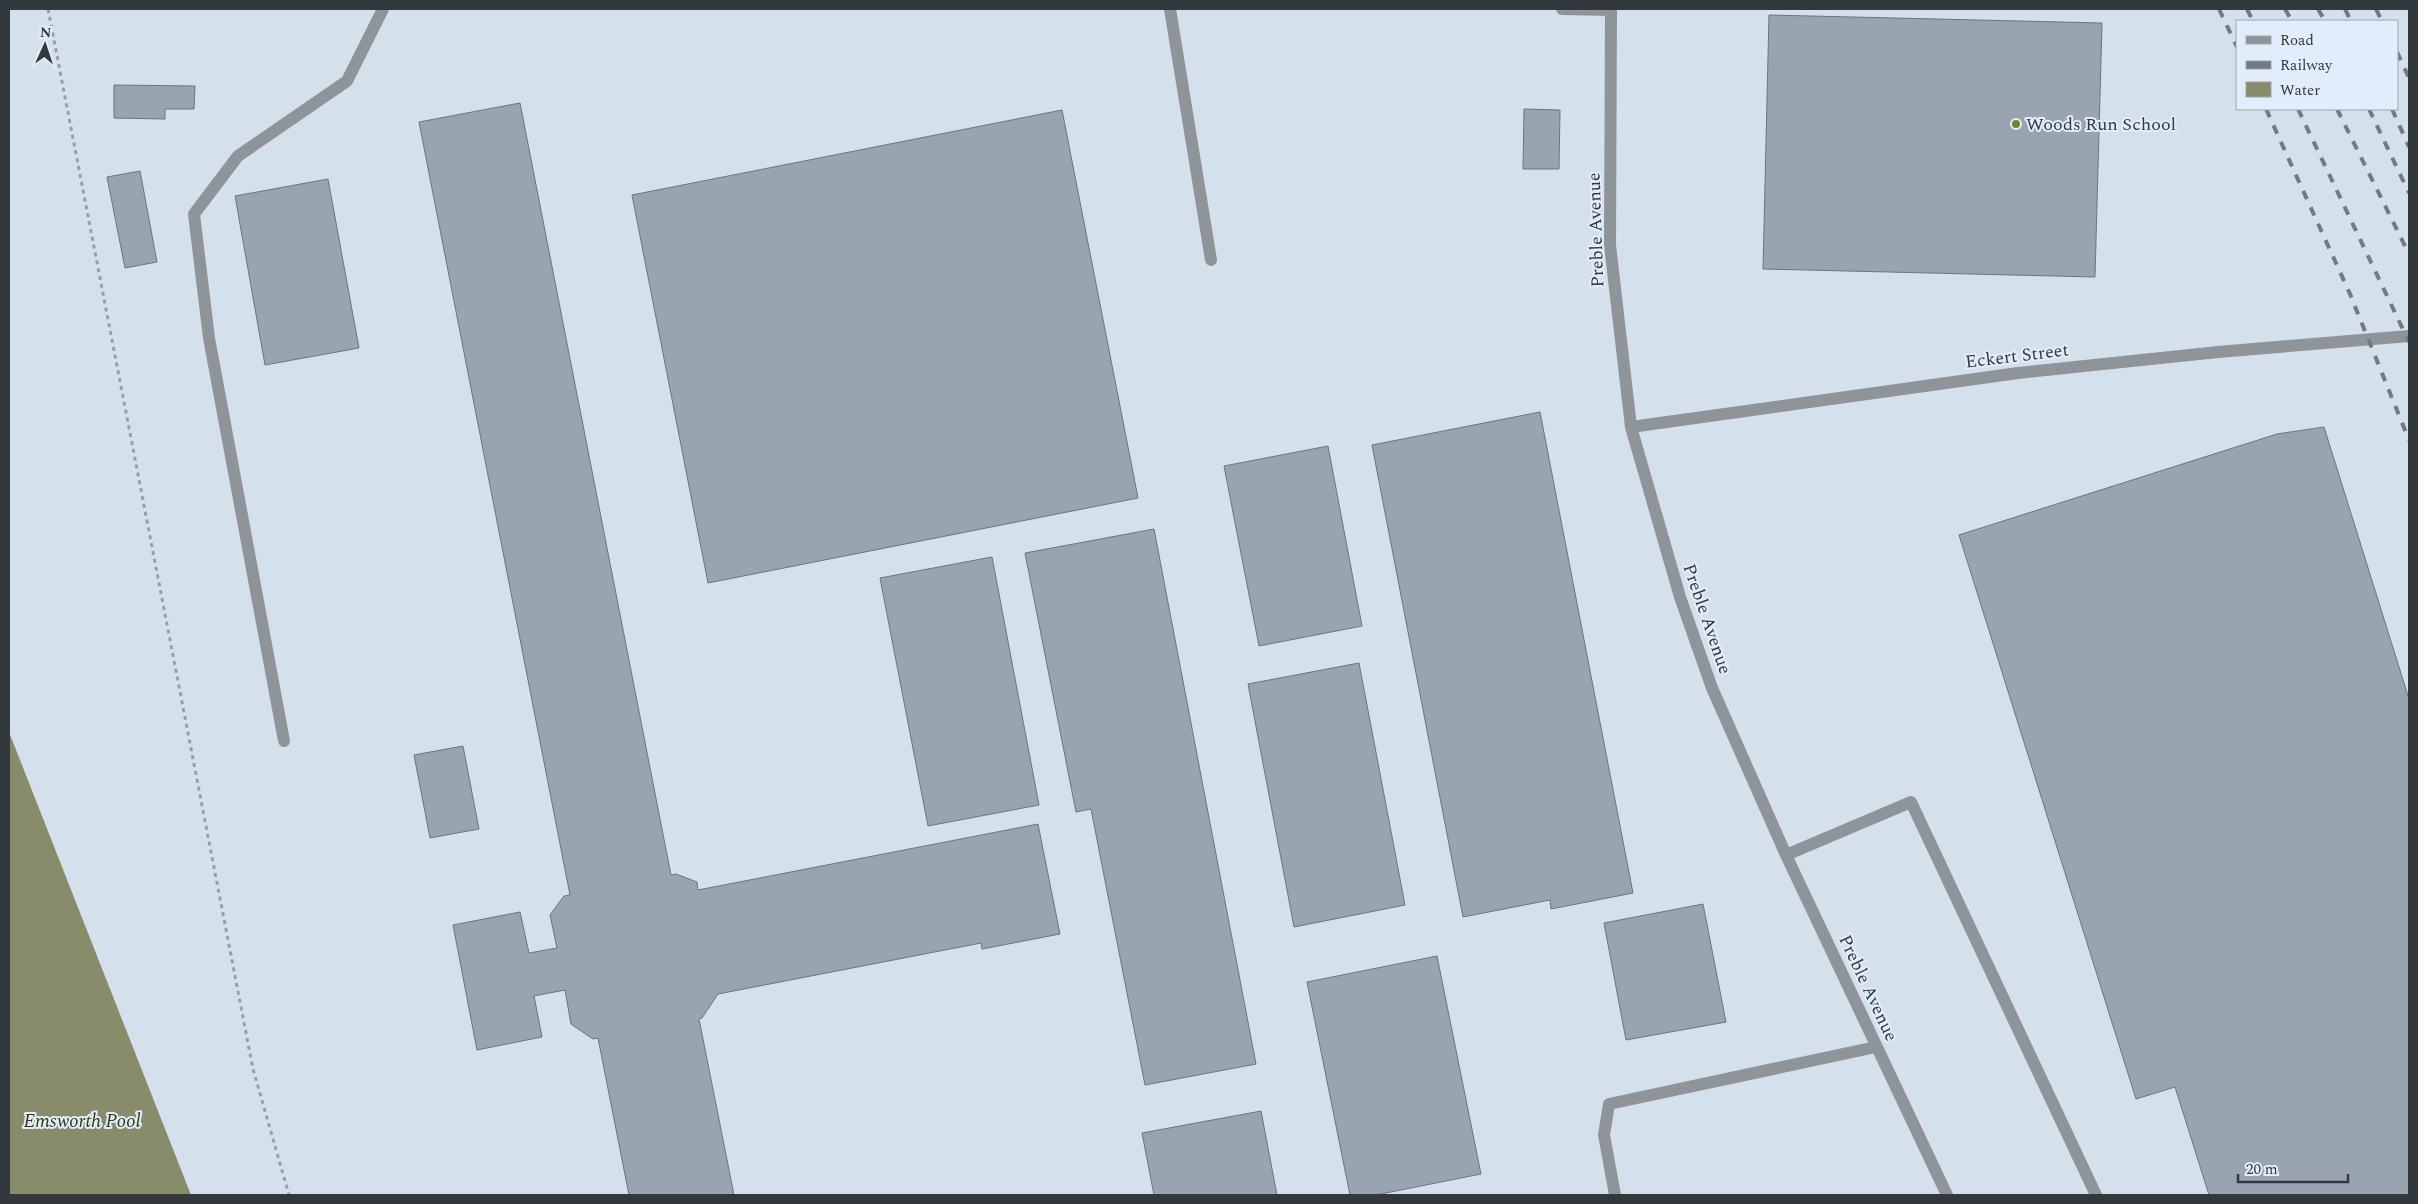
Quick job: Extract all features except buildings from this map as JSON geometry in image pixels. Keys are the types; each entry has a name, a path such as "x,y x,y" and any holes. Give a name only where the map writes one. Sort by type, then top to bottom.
{"street":[{"path":"284,741 209,338 194,214 238,156 347,81 383,9"},
{"path":"1170,9 1211,260"},
{"path":"1562,9 1612,9"},
{"name":"Preble Avenue","path":"1612,9 1610,245 1631,427 1680,597 1712,688 1786,855 1946,1195"},
{"name":"Eckert Street","path":"1631,427 2018,373 2218,352 2409,336"},
{"path":"1786,855 1843,829 1911,802 2096,1195"},
{"path":"1615,1195 1604,1135 1609,1104 1876,1047"}],"path":[{"path":"48,9 253,1069 289,1195"}],"water":[{"name":"Emsworth Pool","path":"9,732 191,1195 9,1195"}],"railway":[{"path":"2219,9 2236,45"},
{"path":"2247,9 2252,20"},
{"path":"2285,9 2291,20"},
{"path":"2318,9 2324,20"},
{"path":"2345,9 2350,20"},
{"path":"2376,9 2382,20"},
{"path":"2398,54 2409,78"},
{"path":"2266,110 2350,294 2409,440"},
{"path":"2298,110 2409,342"},
{"path":"2337,110 2409,254"},
{"path":"2369,110 2409,193"},
{"path":"2392,110 2409,147"}],"place":[{"name":"Woods Run School","path":"2016,124"}]}
